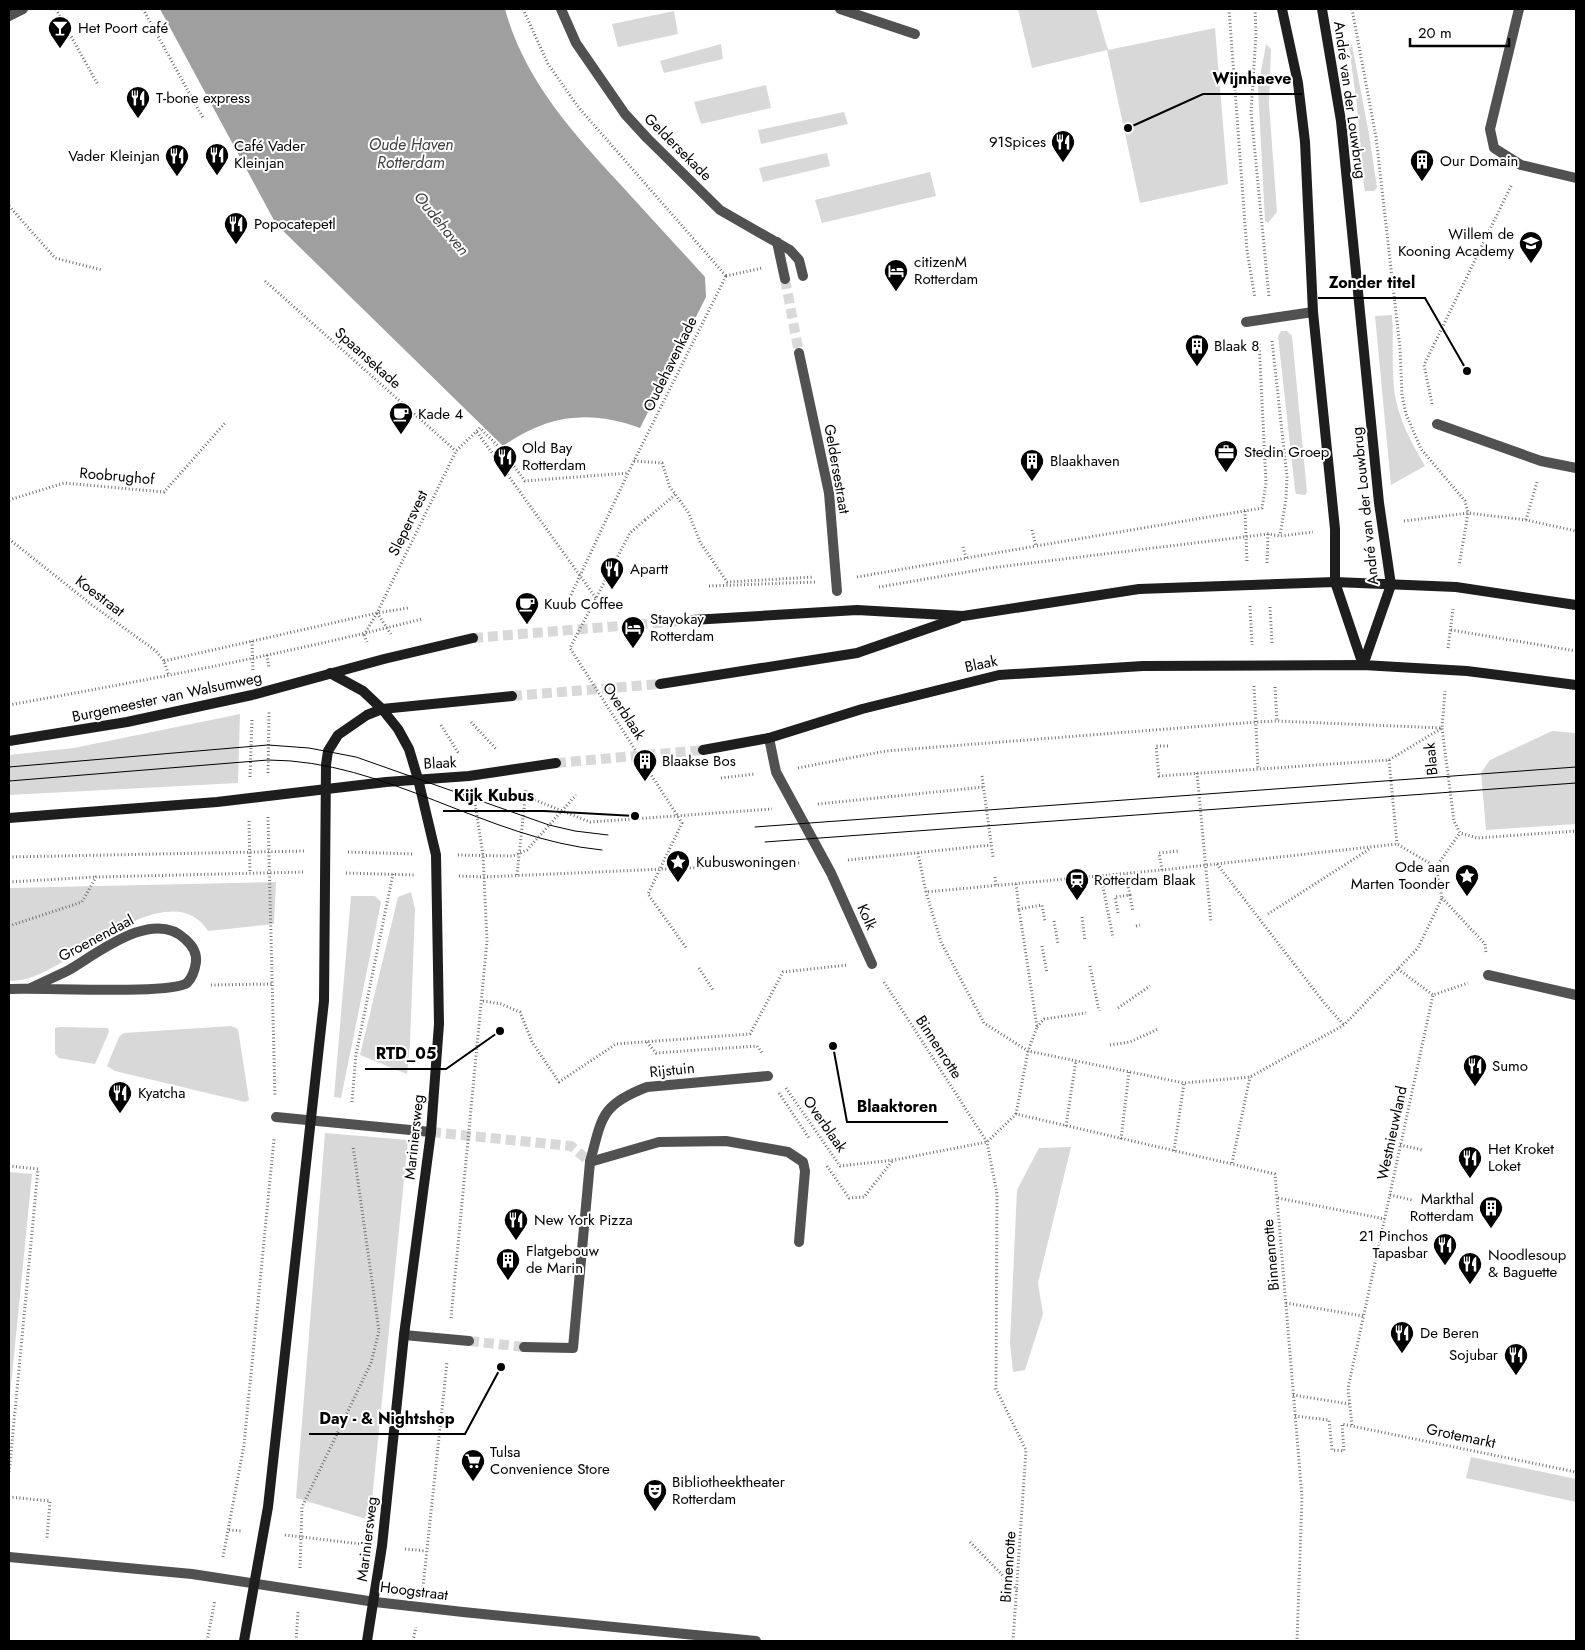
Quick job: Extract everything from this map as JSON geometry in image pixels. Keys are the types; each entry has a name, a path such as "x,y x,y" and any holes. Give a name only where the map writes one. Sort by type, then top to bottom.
{"main road":[{"path":"1282,9 1298,83 1305,142 1313,312 1335,530 1335,582 1363,665"},
{"name":"André van der Louwbrug","path":"1322,9 1341,121 1379,503 1392,585 1363,665"},
{"path":"660,684 857,653 964,616 1139,589 1335,582 1456,588 1576,605"},
{"path":"692,620 857,610 964,616"},
{"path":"330,673 473,638"},
{"name":"Blaak","path":"702,750 769,738 862,710 999,675 1143,666 1363,665 1467,671 1576,685"},
{"name":"Burgemeester van Walsumweg","path":"9,740 127,722 269,691 330,673"},
{"name":"Mariniersweg","path":"330,673 363,691 382,709 398,729 409,749 436,855 440,1024 431,1132 404,1335 382,1546 367,1641"},
{"path":"244,1641 265,1534 324,1001 326,765 334,738 350,725 382,709 512,696"},
{"name":"Blaak","path":"326,790 418,779 468,776 556,763"},
{"path":"9,818 249,799 326,790"}],"street":[{"path":"9,16 23,9"},
{"name":"Geldersekade","path":"561,9 576,43 625,114 720,210 790,250 799,260 802,276"},
{"path":"840,9 915,34"},
{"path":"1519,9 1490,129 1494,148 1521,165 1576,178"},
{"path":"777,242 785,280"},
{"path":"1246,322 1313,312"},
{"name":"Geldersestraat","path":"799,353 828,493 834,576 837,586"},
{"path":"1437,424 1541,461 1576,468"},
{"name":"Kolk","path":"769,738 776,772 824,862 872,964"},
{"name":"Groenendaal","path":"9,989 139,990 174,987 187,983 194,969 196,959 193,948 180,934 163,929 149,929 130,934 67,971 31,988"},
{"path":"1488,975 1576,995"},
{"name":"Rijstuin","path":"524,1347 573,1348 590,1162 602,1117 609,1108 634,1092 647,1087 768,1076"},
{"path":"276,1117 431,1132"},
{"path":"590,1162 659,1142 726,1141 788,1152 803,1162 805,1170 799,1242"},
{"path":"404,1335 469,1341"},
{"name":"Hoogstraat","path":"9,1557 219,1579 374,1602 756,1641"}],"path":[{"path":"56,9 98,85"},
{"path":"143,9 203,118"},
{"name":"Oudehavenkade","path":"523,9 548,64 579,108 726,276 628,473 571,595"},
{"path":"837,586 966,558 1262,508 1266,483 1258,320 1247,251 1229,9"},
{"path":"709,586 837,586 871,588 990,568 1268,534 1280,536 1286,499 1287,477 1251,112 1256,34 1254,9"},
{"name":"André van der Louwbrug","path":"1352,9 1376,137 1400,348 1400,377 1406,414 1421,449 1465,501 1468,513 1526,520"},
{"path":"1437,424 1424,365 1521,165"},
{"path":"9,206 55,258 102,270"},
{"name":"Spaansekade","path":"265,281 456,451"},
{"name":"Roobrughof","path":"9,500 64,483 164,492 226,422"},
{"name":"Slepersvest","path":"364,635 377,613 456,451 480,428 502,450 525,481 628,473"},
{"path":"477,432 596,598"},
{"path":"634,461 662,463 670,487 688,512 700,542 727,582 821,577"},
{"path":"1538,477 1526,520 1576,531"},
{"name":"Overblaak","path":"676,494 630,533 570,648 682,823 648,894 687,949"},
{"path":"1245,511 1258,768"},
{"path":"1032,530 1036,546"},
{"path":"1268,534 1266,553 1277,721"},
{"name":"Koestraat","path":"9,539 92,605 156,651 164,661 170,676"},
{"path":"963,547 966,558"},
{"path":"164,661 377,613 408,608"},
{"path":"377,613 386,628 408,654"},
{"path":"207,1641 244,1446 276,1117 269,852 269,691 267,655 364,635 422,619"},
{"path":"1451,630 1576,651"},
{"path":"364,635 367,642 384,659"},
{"path":"250,873 249,799 254,659 252,641"},
{"name":"Burgemeester van Walsumweg","path":"9,705 170,676 267,655"},
{"path":"452,702 514,768 526,788 517,876"},
{"path":"413,1641 420,1607 449,1339 483,1001 487,941 483,856 477,808 461,758 426,704"},
{"name":"Blaak","path":"721,778 776,772 886,751 1256,722 1277,721 1442,728 1454,821 1460,833"},
{"path":"1168,746 1156,746 1159,776 1389,760 1397,844"},
{"path":"1197,772 1211,923"},
{"path":"982,776 993,857"},
{"path":"526,796 590,822 794,807 984,787"},
{"path":"9,857 249,852 513,856 532,845 576,795"},
{"path":"1398,969 1433,995 1488,975 1485,944 1442,898 1436,867 1460,833 1478,838 1576,831"},
{"path":"926,892 1125,874 1397,844 1436,867"},
{"path":"9,882 270,872 484,877 517,876 824,862 991,845"},
{"path":"1268,914 1372,847"},
{"path":"1162,870 1159,853 1179,851"},
{"path":"918,853 926,892 941,942 984,1023 1028,1051 1184,1083 1250,1077 1344,1025 1418,948 1442,898"},
{"path":"1217,864 1325,1004 1344,1025"},
{"path":"302,1536 302,1507 371,1363 379,1330 350,1124 356,1054 394,874"},
{"path":"1125,874 1133,912"},
{"path":"1101,876 1113,938"},
{"path":"995,877 996,885"},
{"path":"9,926 82,902 96,878"},
{"path":"1016,884 1037,1028"},
{"path":"1118,913 1115,897 1130,895"},
{"path":"1019,909 1042,905 1045,922"},
{"path":"1082,917 1085,941"},
{"path":"1054,920 1058,944"},
{"path":"1042,946 1047,974"},
{"path":"483,1001 506,1006 520,1012 532,1042 558,1082 616,1044 750,1034 783,972 872,964"},
{"name":"Binnenrotte","path":"872,964 987,1142 997,1194 996,1388 1026,1450 1018,1590 1013,1641"},
{"path":"1090,966 1099,1011"},
{"path":"699,968 713,990"},
{"path":"187,983 213,985 272,984"},
{"path":"1118,1008 1150,986"},
{"name":"Westnieuwland","path":"1352,1425 1348,1388 1433,995"},
{"path":"987,1142 1016,1114 1028,1051 1037,1028 1044,1019 1086,1013"},
{"path":"1110,1045 1130,1042 1158,1029"},
{"path":"647,1042 656,1053 757,1046 768,1062"},
{"path":"1066,1126 1076,1060"},
{"path":"1121,1138 1129,1072"},
{"path":"768,1076 811,1141"},
{"path":"1232,1163 1250,1077"},
{"path":"1174,1151 1184,1083"},
{"name":"Overblaak","path":"785,1086 840,1166 894,1160 987,1142"},
{"name":"Binnenrotte","path":"1016,1114 1275,1174 1302,1498 1297,1641"},
{"path":"1400,1145 1423,1150"},
{"path":"822,1157 849,1198 864,1197 894,1160"},
{"path":"9,1166 38,1169 11,1427 9,1474"},
{"path":"1390,1195 1412,1200"},
{"path":"1278,1198 1385,1219"},
{"path":"1377,1253 1400,1258"},
{"path":"1286,1303 1363,1316"},
{"path":"1294,1395 1349,1404"},
{"name":"Grotemarkt","path":"1295,1416 1329,1420 1332,1450 1344,1451 1342,1424 1576,1472"},
{"path":"9,1497 50,1501 44,1560"},
{"path":"229,1530 302,1536 426,1551"},
{"path":"970,1542 1018,1590"}],"shaded area":[{"path":"1018,9 1096,9 1108,50 1215,28 1228,184 1140,203 1107,50 1032,68"},
{"path":"674,11 678,34 618,47 612,24"},
{"path":"1348,39 1352,45 1369,134 1377,188 1374,191 1365,191 1364,187 1357,106"},
{"path":"721,44 723,59 664,73 660,61"},
{"path":"1266,44 1271,49 1269,104 1277,212 1268,223 1265,221 1258,88"},
{"path":"766,85 771,108 701,124 694,102"},
{"path":"844,112 848,124 761,144 758,130"},
{"path":"827,153 830,166 763,182 759,168"},
{"path":"930,172 936,196 822,223 815,200"},
{"path":"1392,315 1395,396 1407,432 1425,466 1391,485 1375,316"},
{"path":"1281,331 1287,331 1292,336 1307,492 1305,495 1296,494 1295,490 1278,336"},
{"path":"240,714 238,783 9,795 9,755 74,748"},
{"path":"1552,731 1576,733 1576,824 1486,830 1481,773 1490,760"},
{"path":"276,882 274,924 208,931 192,916 173,912 150,915 102,937 42,973 26,979 9,981 9,888"},
{"path":"411,892 415,909 410,1044 407,1074 360,1055 398,897"},
{"path":"351,896 375,896 381,902 341,1098 334,1097"},
{"path":"231,1026 238,1029 249,1100 245,1102 115,1071 107,1066 119,1037 124,1033"},
{"path":"55,1028 108,1028 109,1032 95,1064 59,1058 55,1054"},
{"path":"325,1133 408,1140 370,1520 296,1498"},
{"path":"1071,1147 1038,1283 1043,1314 1025,1370 1013,1372 1010,1343 1017,1190 1039,1148"},
{"path":"9,1172 32,1174 9,1406"},
{"path":"1471,1457 1576,1479 1576,1502 1466,1478"}],"water":[{"name":"Oude Haven Rotterdam","path":"160,9 505,9 524,59 552,103 584,145 705,277 706,297 640,428 603,418 569,418 536,427 503,446 276,224"}],"tunnel":[{"path":"785,279 799,353"},
{"path":"473,638 692,620"},
{"path":"512,696 660,684"},
{"path":"556,763 703,750"},
{"path":"431,1132 571,1146 590,1162"},
{"path":"469,1341 524,1347"}],"tram line":[{"path":"9,767 268,745 309,748 356,757 549,825 575,831 608,835"},
{"path":"9,781 268,760 311,763 354,773 395,786 517,831 559,843 602,850"},
{"path":"755,827 1576,767"},
{"path":"765,842 1576,783"}],"place":[{"name":"Het Poort café","path":"60,49"},
{"name":"T-bone express","path":"138,119"},
{"name":"Wijnhaeve","path":"1128,128"},
{"name":"91Spices","path":"1063,163"},
{"name":"Café Vader Kleinjan","path":"217,176"},
{"name":"Vader Kleinjan","path":"177,177"},
{"name":"Our Domain","path":"1422,182"},
{"name":"Popocatepetl","path":"236,245"},
{"name":"Willem de Kooning Academy","path":"1531,264"},
{"name":"citizenM Rotterdam","path":"896,292"},
{"name":"Blaak 8","path":"1197,367"},
{"name":"Zonder titel","path":"1467,371"},
{"name":"Kade 4","path":"401,435"},
{"name":"Stedin Groep","path":"1226,473"},
{"name":"Old Bay Rotterdam","path":"505,478"},
{"name":"Blaakhaven","path":"1032,482"},
{"name":"Apartt","path":"612,590"},
{"name":"Kuub Coffee","path":"527,625"},
{"name":"Stayokay Rotterdam","path":"633,649"},
{"name":"Blaakse Bos","path":"645,782"},
{"name":"Kijk Kubus","path":"635,816"},
{"name":"Kubuswoningen","path":"678,883"},
{"name":"Ode aan Marten Toonder","path":"1467,897"},
{"name":"Rotterdam Blaak","path":"1077,901"},
{"name":"RTD_05","path":"500,1031"},
{"name":"Blaaktoren","path":"833,1046"},
{"name":"Sumo","path":"1475,1087"},
{"name":"Kyatcha","path":"120,1114"},
{"name":"Het Kroket Loket","path":"1470,1179"},
{"name":"Markthal Rotterdam","path":"1491,1229"},
{"name":"New York Pizza","path":"516,1241"},
{"name":"21 Pinchos Tapasbar","path":"1445,1266"},
{"name":"Flatgebouw de Marin","path":"508,1281"},
{"name":"Noodlesoup & Baguette","path":"1470,1285"},
{"name":"De Beren","path":"1402,1354"},
{"name":"Day - & Nightshop","path":"501,1367"},
{"name":"Sojubar","path":"1516,1376"},
{"name":"Tulsa Convenience Store","path":"473,1482"},
{"name":"Bibliotheektheater Rotterdam","path":"655,1512"}],"water label":[{"name":"Oudehaven","path":"442,223"}]}
